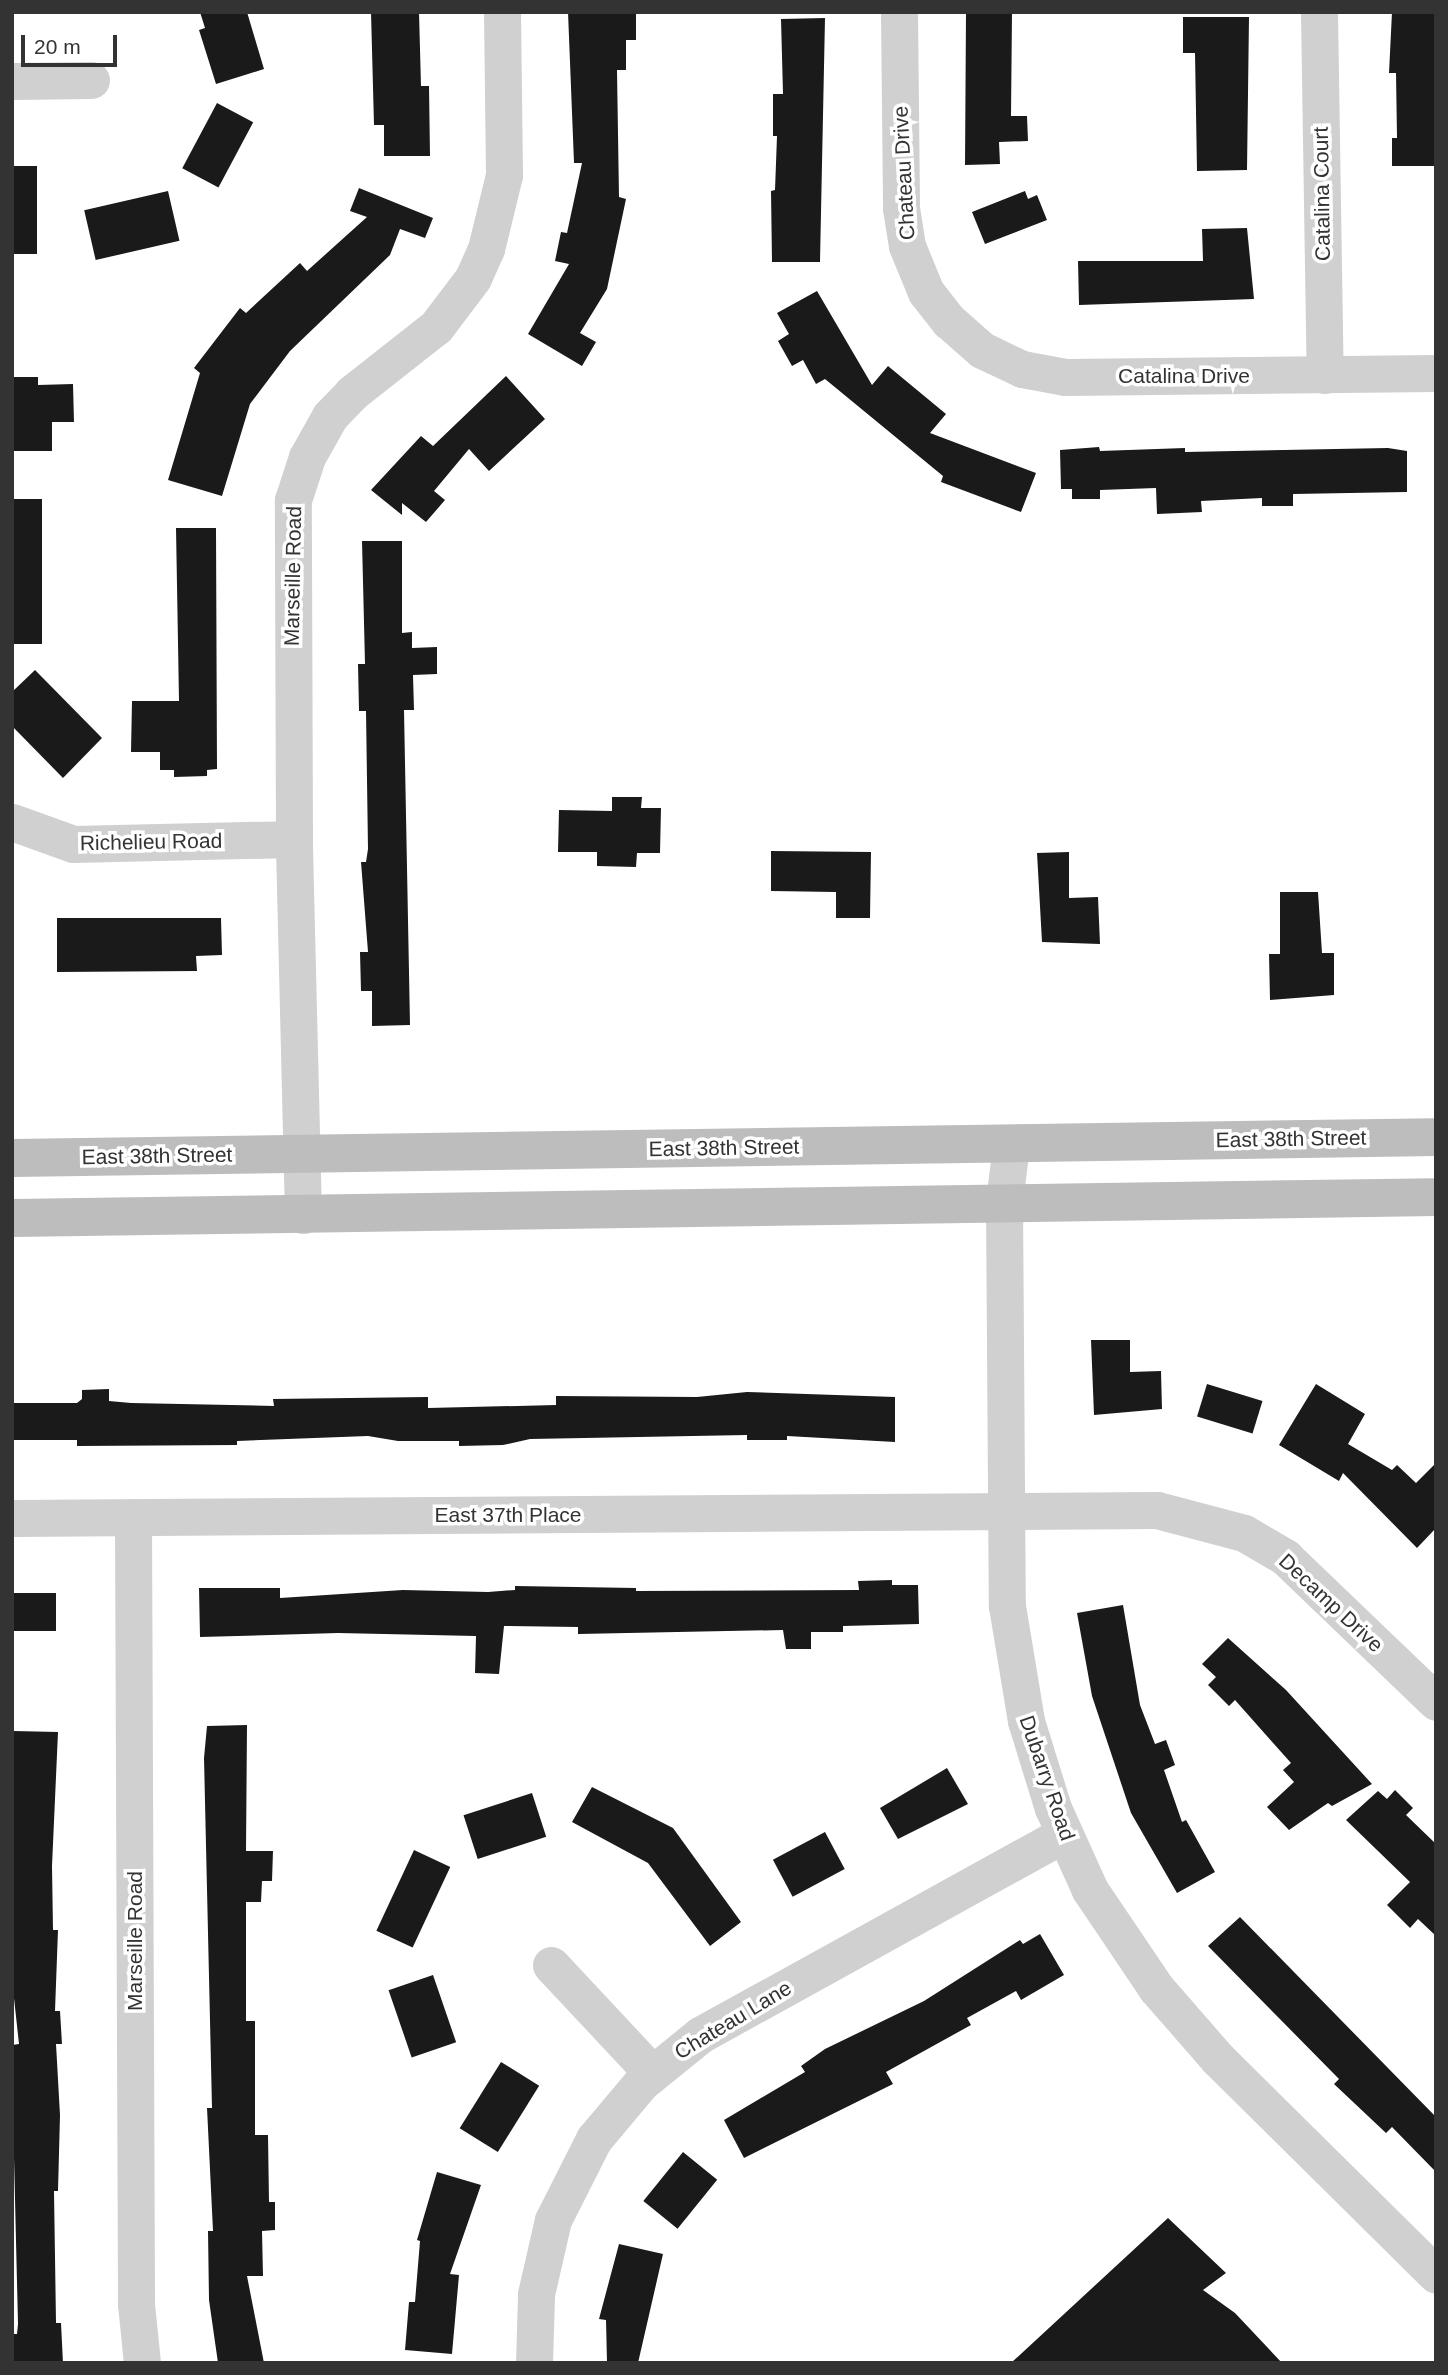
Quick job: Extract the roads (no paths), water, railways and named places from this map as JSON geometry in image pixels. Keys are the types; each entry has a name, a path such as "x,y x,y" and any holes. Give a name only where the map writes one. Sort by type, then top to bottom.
{"main road":[{"name":"East 38th Street","path":"12,1158 1436,1137"},
{"path":"12,1219 1436,1197"}],"street":[{"name":"Marseille Road","path":"303,1214 294,839 293,500 307,457 330,416 352,393 436,327 472,278 486,249 504,175 502,12"},
{"name":"Chateau Drive","path":"898,12 904,234 926,292 949,321"},
{"name":"Catalina Court","path":"1319,12 1325,375"},
{"path":"12,81 92,80"},
{"name":"Catalina Drive","path":"949,321 995,357 1022,369 1065,377 1436,373"},
{"name":"Richelieu Road","path":"12,822 73,844 294,839"},
{"name":"Dubarry Road","path":"1011,1145 1004,1202 1004,1511 1007,1606 1020,1693 1034,1750 1064,1834 1113,1928 1189,2029 1436,2275"},
{"name":"Decamp Drive","path":"1004,1511 1157,1510 1244,1533 1298,1567 1436,1702"},
{"name":"East 37th Place","path":"12,1518 1004,1511"},
{"name":"Marseille Road","path":"133,1518 136,2304 142,2363"},
{"name":"Chateau Lane","path":"534,2363 539,2278 565,2192 594,2139 652,2073 700,2035 1064,1834"},
{"path":"551,1965 652,2073"}]}
